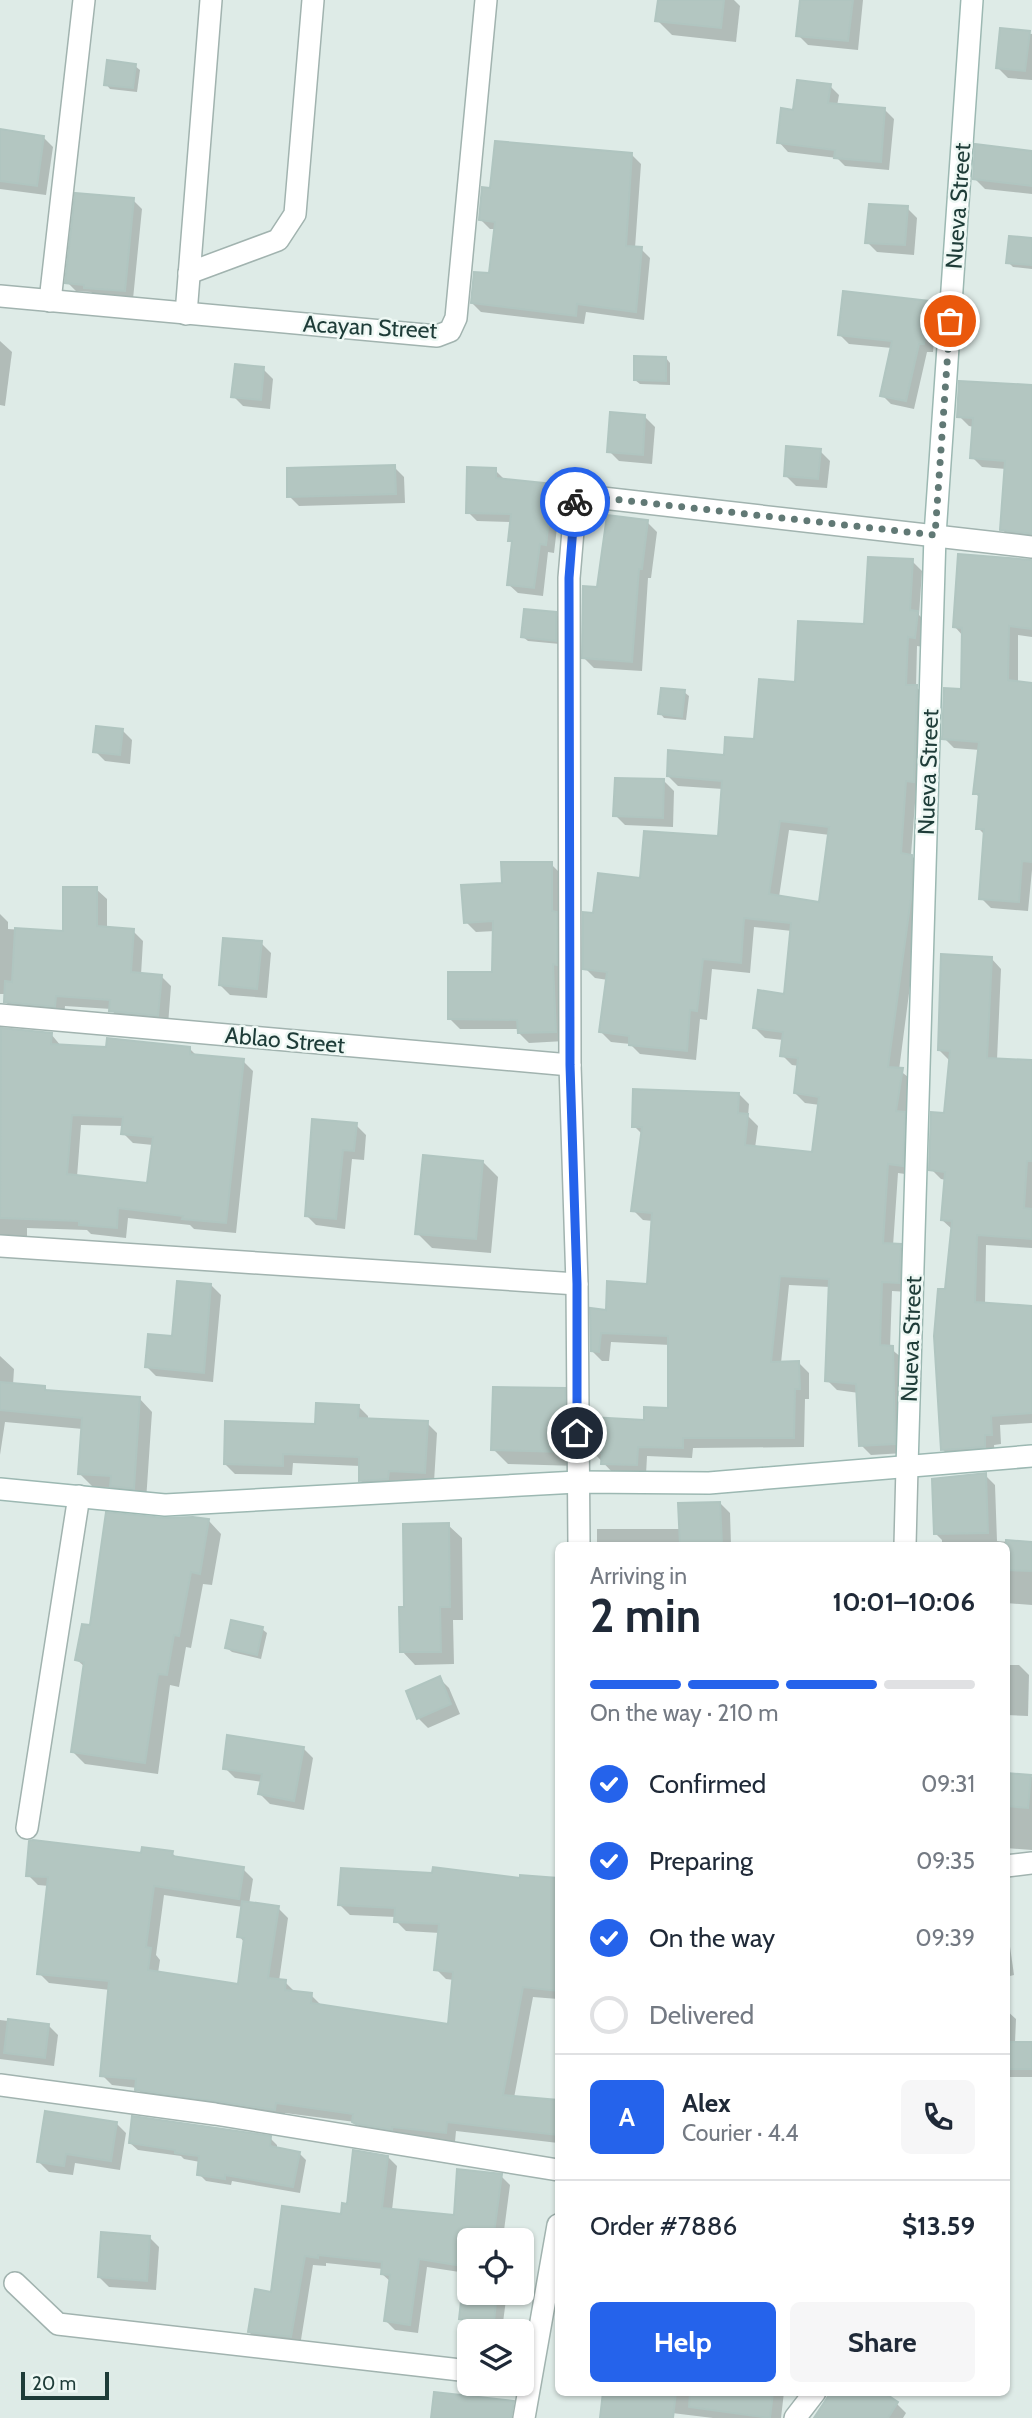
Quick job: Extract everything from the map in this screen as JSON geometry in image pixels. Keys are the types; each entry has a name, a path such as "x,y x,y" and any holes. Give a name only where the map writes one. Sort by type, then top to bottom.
{"street":[{"path":"50,302 84,0"},
{"path":"186,314 211,0"},
{"path":"189,273 278,240 295,214 313,0"},
{"name":"Acayan Street","path":"0,296 437,336 450,331 456,318 486,0"},
{"name":"Nueva Street","path":"905,1542 935,535 972,0"},
{"path":"579,1542 577,1284 570,1065 569,578 576,495 1032,547"},
{"name":"Ablao Street","path":"0,1015 570,1065"},
{"path":"0,1246 577,1284"},
{"path":"0,1489 166,1505 577,1482 709,1483 1032,1456"},
{"path":"27,1828 79,1496"},
{"path":"1010,1866 1032,1863"},
{"path":"0,2085 215,2114 555,2169"},
{"path":"534,2339 555,2239"},
{"path":"15,2283 58,2324 457,2370"},
{"path":"524,2418 525,2396"},
{"path":"795,2418 812,2396"}],"building":[{"path":"658,0 724,0 721,28 655,21"},
{"path":"800,0 853,0 848,41 796,36"},
{"path":"1000,28 1030,31 1025,71 996,68"},
{"path":"107,60 136,64 133,88 104,85"},
{"path":"797,80 831,84 828,103 885,108 881,162 834,158 835,150 777,143 781,108 793,110"},
{"path":"0,129 44,136 37,186 0,181"},
{"path":"495,141 632,153 626,246 642,247 636,312 577,304 576,316 471,303 474,272 489,273 495,222 479,220 482,187 490,188"},
{"path":"975,144 1032,151 1032,186 973,179"},
{"path":"75,193 134,198 125,291 84,288 84,285 65,283"},
{"path":"869,204 908,206 905,245 865,243"},
{"path":"1009,236 1032,238 1032,265 1006,263"},
{"path":"843,291 929,301 924,344 919,344 906,401 880,396 892,341 838,335"},
{"path":"634,356 666,357 666,381 634,380"},
{"path":"235,364 264,367 261,400 231,397"},
{"path":"959,381 1032,385 1032,534 1000,530 1005,461 970,458 973,418 957,417"},
{"path":"610,412 645,415 643,455 607,452"},
{"path":"786,446 821,449 818,479 784,476"},
{"path":"395,465 396,494 287,497 287,468"},
{"path":"467,467 496,468 496,478 553,484 546,545 540,544 534,588 507,585 512,541 508,541 511,514 466,513"},
{"path":"607,515 648,520 642,569 639,569 632,662 582,658 583,586 597,587"},
{"path":"958,554 1032,560 1032,629 1009,626 1008,680 1032,683 1032,862 1022,861 1019,902 979,899 984,829 976,829 979,794 973,794 979,742 942,739 944,688 961,689 962,628 953,627"},
{"path":"868,557 913,559 910,610 918,611 915,638 908,637 906,685 917,685 914,782 906,781 901,853 912,855 911,898 888,1067 903,1068 896,1111 905,1112 903,1166 888,1164 883,1243 901,1244 899,1283 882,1282 880,1345 893,1346 895,1444 859,1446 856,1384 825,1381 829,1279 780,1276 771,1362 799,1361 800,1389 795,1389 794,1438 683,1438 683,1448 638,1447 637,1465 601,1464 602,1453 591,1453 591,1417 644,1420 644,1407 668,1408 668,1336 601,1333 599,1352 591,1351 590,1308 606,1310 607,1281 647,1284 652,1213 631,1211 642,1127 632,1127 633,1089 739,1093 738,1113 748,1114 745,1145 812,1152 819,1097 794,1093 798,1058 780,1056 783,1032 753,1028 758,990 784,994 791,923 744,918 741,963 703,959 697,1011 690,1010 687,1051 629,1045 629,1036 599,1032 607,972 583,969 583,912 593,913 598,873 640,878 644,831 718,836 722,781 667,776 668,750 724,755 725,737 754,739 759,679 795,682 798,621 864,624","holes":["780,821 829,827 819,902 769,894"]},
{"path":"524,609 556,612 556,641 521,637"},
{"path":"661,688 685,690 682,717 658,714"},
{"path":"96,726 123,729 120,755 93,752"},
{"path":"615,778 664,779 663,818 613,816"},
{"path":"501,862 552,862 552,911 557,912 557,965 553,964 556,1032 518,1033 517,1020 448,1019 448,972 492,972 493,921 464,923 461,885 502,883"},
{"path":"63,887 97,887 97,926 134,929 131,972 162,975 158,1016 109,1011 110,1000 56,996 55,1007 4,1002 5,981 12,982 15,928 63,931"},
{"path":"223,938 262,941 257,989 219,985"},
{"path":"941,954 992,957 987,1058 1032,1060 1032,1161 1027,1161 1024,1208 1032,1209 1032,1239 977,1235 975,1302 1032,1306 1032,1413 991,1416 992,1435 985,1435 985,1447 941,1450 934,1336 938,1289 945,1289 952,1221 941,1220 945,1172 929,1170 931,1112 944,1113 950,1051 938,1050"},
{"path":"1,1028 52,1033 51,1044 106,1047 107,1038 190,1047 190,1054 244,1059 226,1223 118,1208 117,1228 79,1225 79,1221 0,1218","holes":["72,1115 123,1117 121,1134 153,1137 147,1183 67,1174"]},
{"path":"312,1119 357,1123 354,1151 343,1150 336,1219 305,1216"},
{"path":"423,1155 483,1161 476,1239 415,1234"},
{"path":"177,1281 211,1284 204,1373 145,1367 148,1334 172,1336"},
{"path":"0,1382 45,1386 45,1390 140,1397 134,1489 110,1486 111,1476 78,1474 82,1418 0,1410"},
{"path":"493,1387 565,1388 565,1452 491,1450"},
{"path":"316,1403 359,1405 358,1418 428,1421 425,1473 389,1471 388,1479 359,1481 359,1457 283,1454 283,1466 224,1464 225,1421 315,1424"},
{"path":"986,1473 988,1533 934,1534 932,1479"},
{"path":"720,1502 722,1542 680,1542 678,1503"},
{"path":"106,1512 209,1519 200,1574 191,1572 179,1636 174,1635 167,1675 158,1674 145,1763 71,1752 84,1662 75,1660 82,1624 90,1625"},
{"path":"449,1523 450,1607 440,1607 441,1652 400,1652 399,1607 404,1607 403,1524"},
{"path":"1006,1540 1032,1542 1032,1571 1010,1570 1010,1542"},
{"path":"231,1620 263,1627 257,1655 225,1648"},
{"path":"440,1676 451,1704 417,1719 406,1691"},
{"path":"227,1735 304,1747 294,1801 258,1794 262,1774 223,1769"},
{"path":"1010,1773 1031,1775 1028,1808 1010,1806"},
{"path":"29,1841 141,1853 142,1847 173,1851 172,1856 244,1867 239,1899 154,1886 146,1947 151,1948 148,1970 238,1984 244,1938 237,1937 242,1901 279,1906 268,1978 286,1980 285,1990 312,1993 311,2003 448,2024 453,1972 434,1970 439,1924 394,1922 395,1908 338,1905 341,1868 432,1873 433,1867 520,1878 520,1875 555,1878 555,1991 523,1987 503,2095 555,2100 555,2135 447,2122 446,2133 392,2127 392,2130 356,2124 352,2122 353,2114 276,2103 275,2110 135,2090 136,2079 100,2076 109,1981 37,1974 48,1877 26,1876"},
{"path":"8,2019 49,2024 45,2058 4,2053"},
{"path":"1010,2042 1032,2042 1032,2069 1010,2069"},
{"path":"45,2111 117,2122 111,2161 66,2154 64,2166 37,2162"},
{"path":"132,2116 271,2136 270,2146 300,2152 293,2187 225,2175 225,2179 197,2175 199,2156 129,2143"},
{"path":"353,2150 388,2156 382,2208 454,2215 457,2169 502,2174 495,2228 457,2228 457,2265 419,2259 410,2325 384,2321 390,2275 381,2274 382,2262 318,2255 318,2258 305,2256 291,2337 248,2332 255,2289 271,2292 282,2206 341,2214 342,2203 347,2204"},
{"path":"101,2232 150,2236 147,2281 98,2277"},
{"path":"461,2305 496,2305 494,2319 459,2319"},
{"path":"434,2392 514,2401 511,2418 431,2418"},
{"path":"603,2396 676,2396 673,2418 600,2418"},
{"path":"690,2396 773,2396 770,2418 689,2407"},
{"path":"828,2396 889,2396 898,2402 888,2418 814,2418"}],"way so far":[{"path":"575,502 576,495 935,535 950,321"}],"route":[{"path":"575,502 569,578 570,1065 577,1284 577,1433"}]}
